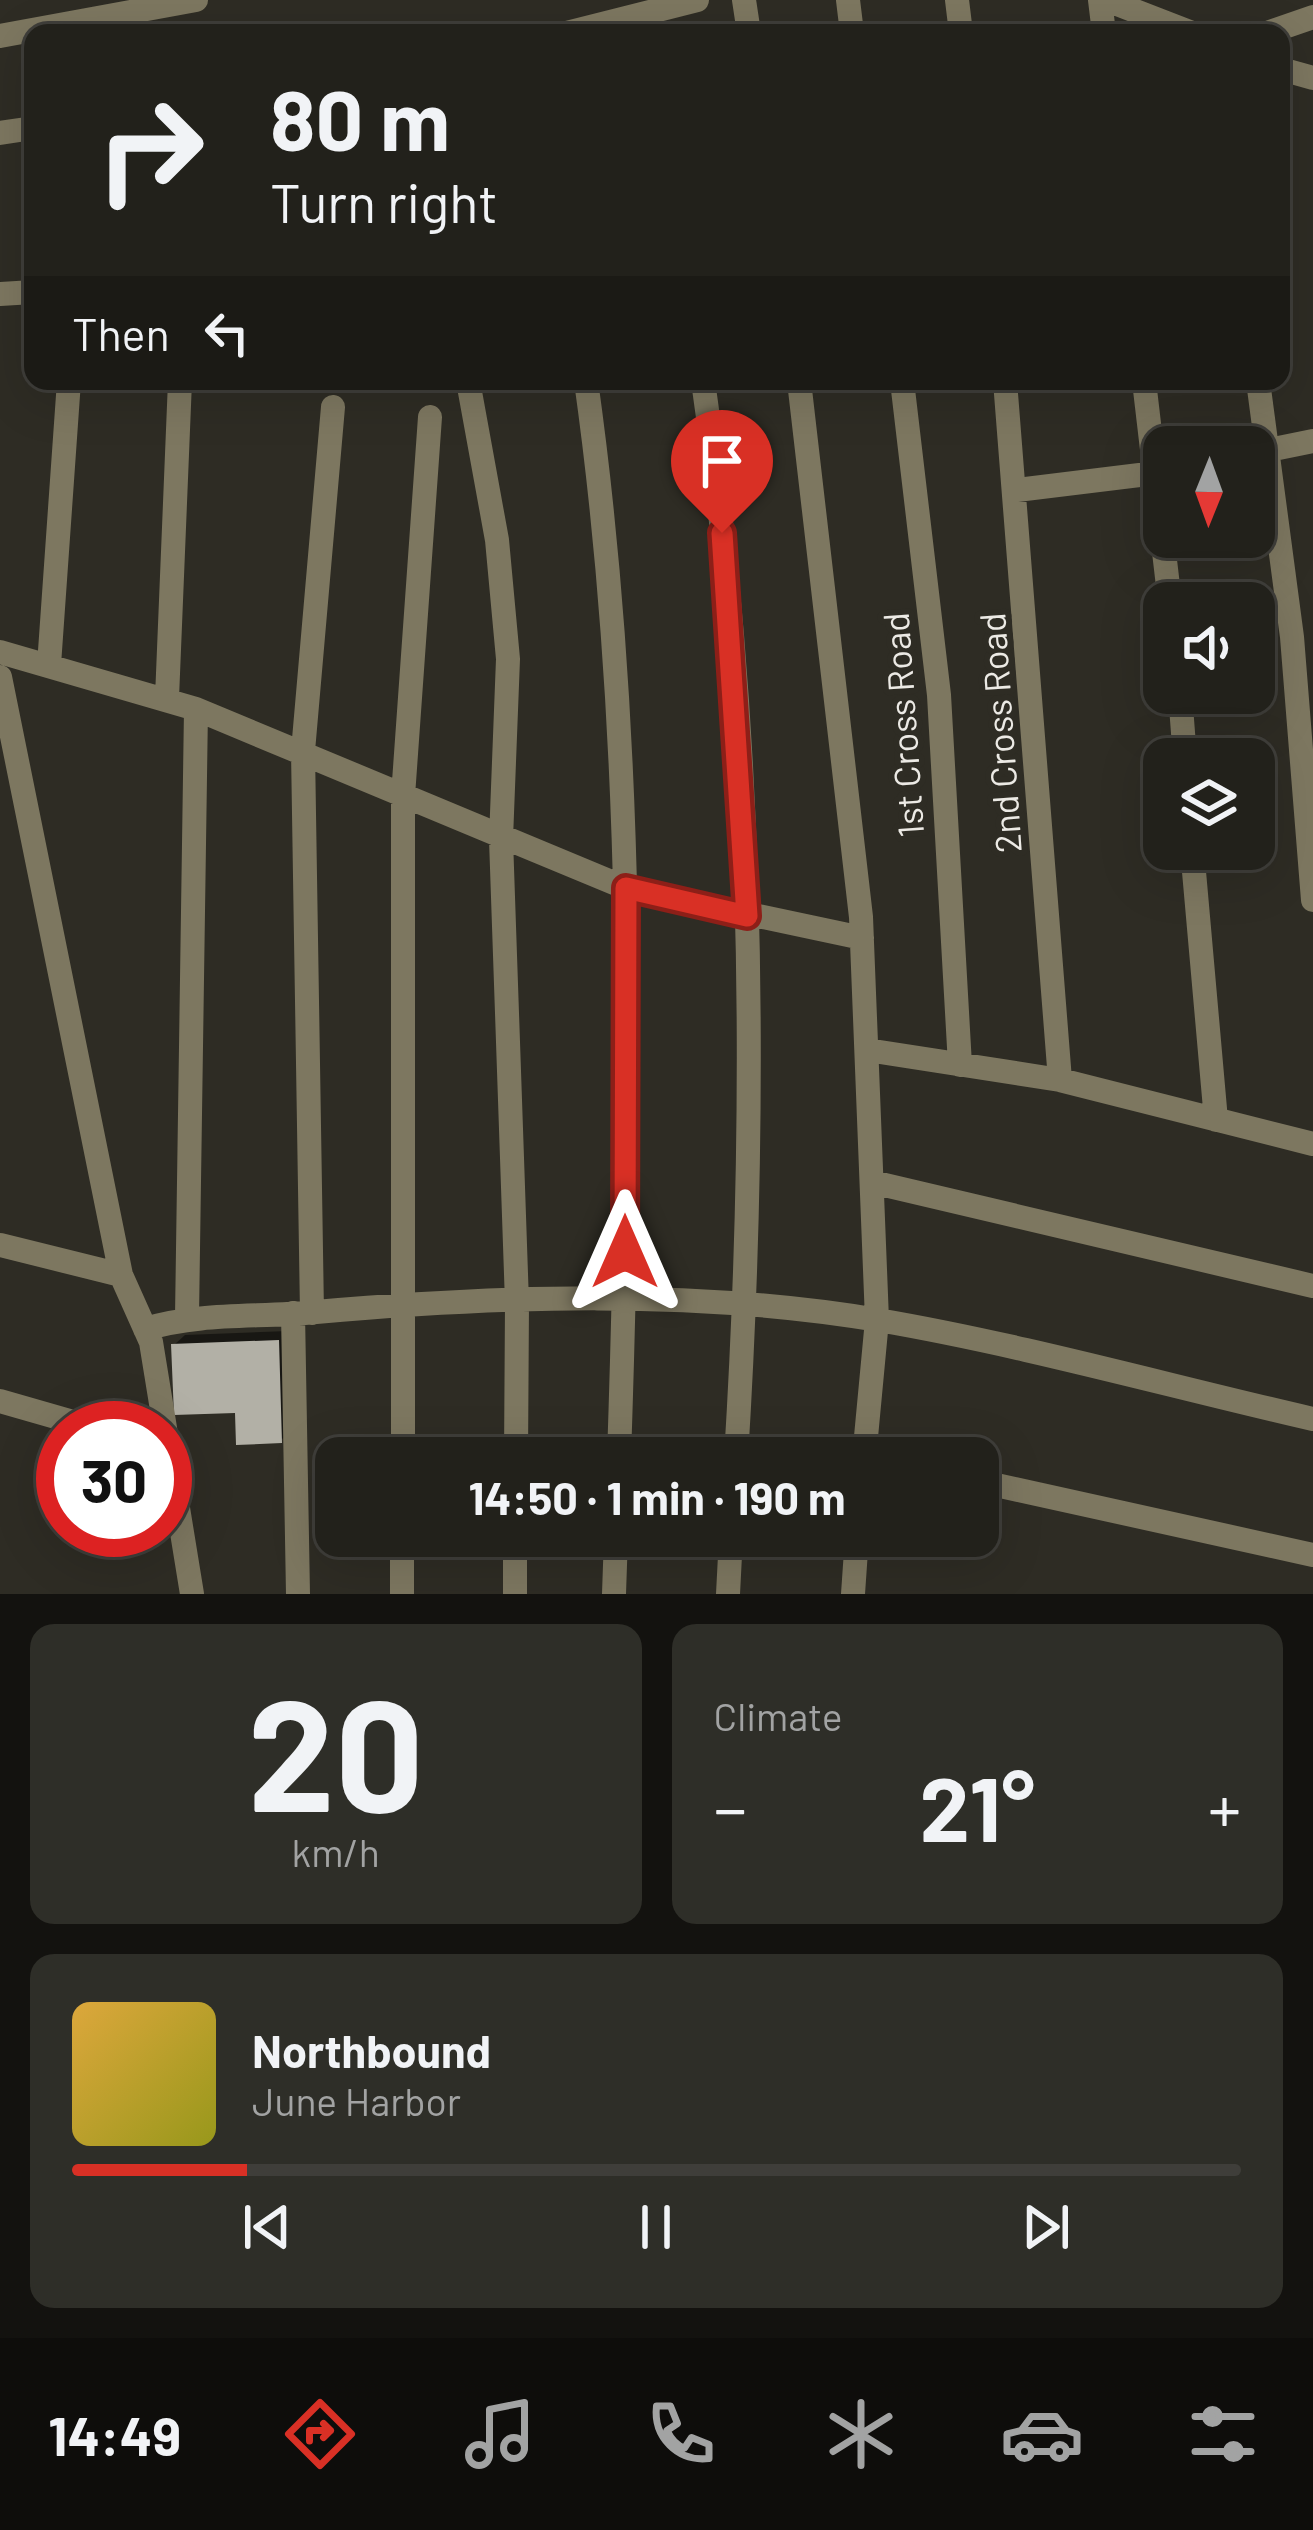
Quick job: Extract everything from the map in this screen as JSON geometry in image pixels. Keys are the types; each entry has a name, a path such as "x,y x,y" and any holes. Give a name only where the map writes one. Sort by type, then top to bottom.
{"street":[{"path":"65,24 196,0"},
{"path":"644,24 698,0"},
{"path":"1104,0 1168,24"},
{"path":"49,665 68,390"},
{"path":"167,698 180,390"},
{"path":"470,390 497,540 508,659 501,839 517,1303 516,1437"},
{"path":"587,390 605,518 626,888 625,1298 620,1437"},
{"path":"704,390 718,487 747,916 745,1308 737,1437"},
{"path":"800,390 862,938 877,1320 868,1437"},
{"name":"1st Cross Road","path":"903,390 939,695 960,1065"},
{"name":"2nd Cross Road","path":"1006,390 1060,1081"},
{"path":"1145,390 1151,426"},
{"path":"1258,390 1259,426"},
{"path":"298,1594 303,751 334,407"},
{"path":"403,1437 404,796 430,417"},
{"path":"1275,449 1313,441"},
{"path":"1017,490 1143,475"},
{"path":"1275,542 1292,637 1313,900"},
{"path":"0,652 167,698 626,888 862,938"},
{"path":"1,688 121,1275 145,1329 159,1401"},
{"path":"187,1317 196,709"},
{"path":"1194,870 1216,1120"},
{"path":"866,1050 1060,1081 1313,1144"},
{"path":"872,1182 1313,1286"},
{"path":"0,1245 121,1275"},
{"path":"145,1329 187,1317 303,1313 404,1302 625,1298 877,1320 1313,1419"},
{"path":"0,1401 36,1411"},
{"path":"999,1486 1313,1555"},
{"path":"186,1557 192,1594"},
{"path":"402,1557 402,1594"},
{"path":"515,1557 515,1594"},
{"path":"614,1594 615,1557"},
{"path":"728,1594 730,1557"},
{"path":"853,1594 856,1557"}],"building":[{"path":"279,1340 282,1443 236,1445 235,1413 192,1414 192,1401 173,1401 171,1344"}],"route":[{"path":"625,1252 626,888 747,916 722,533"}]}
